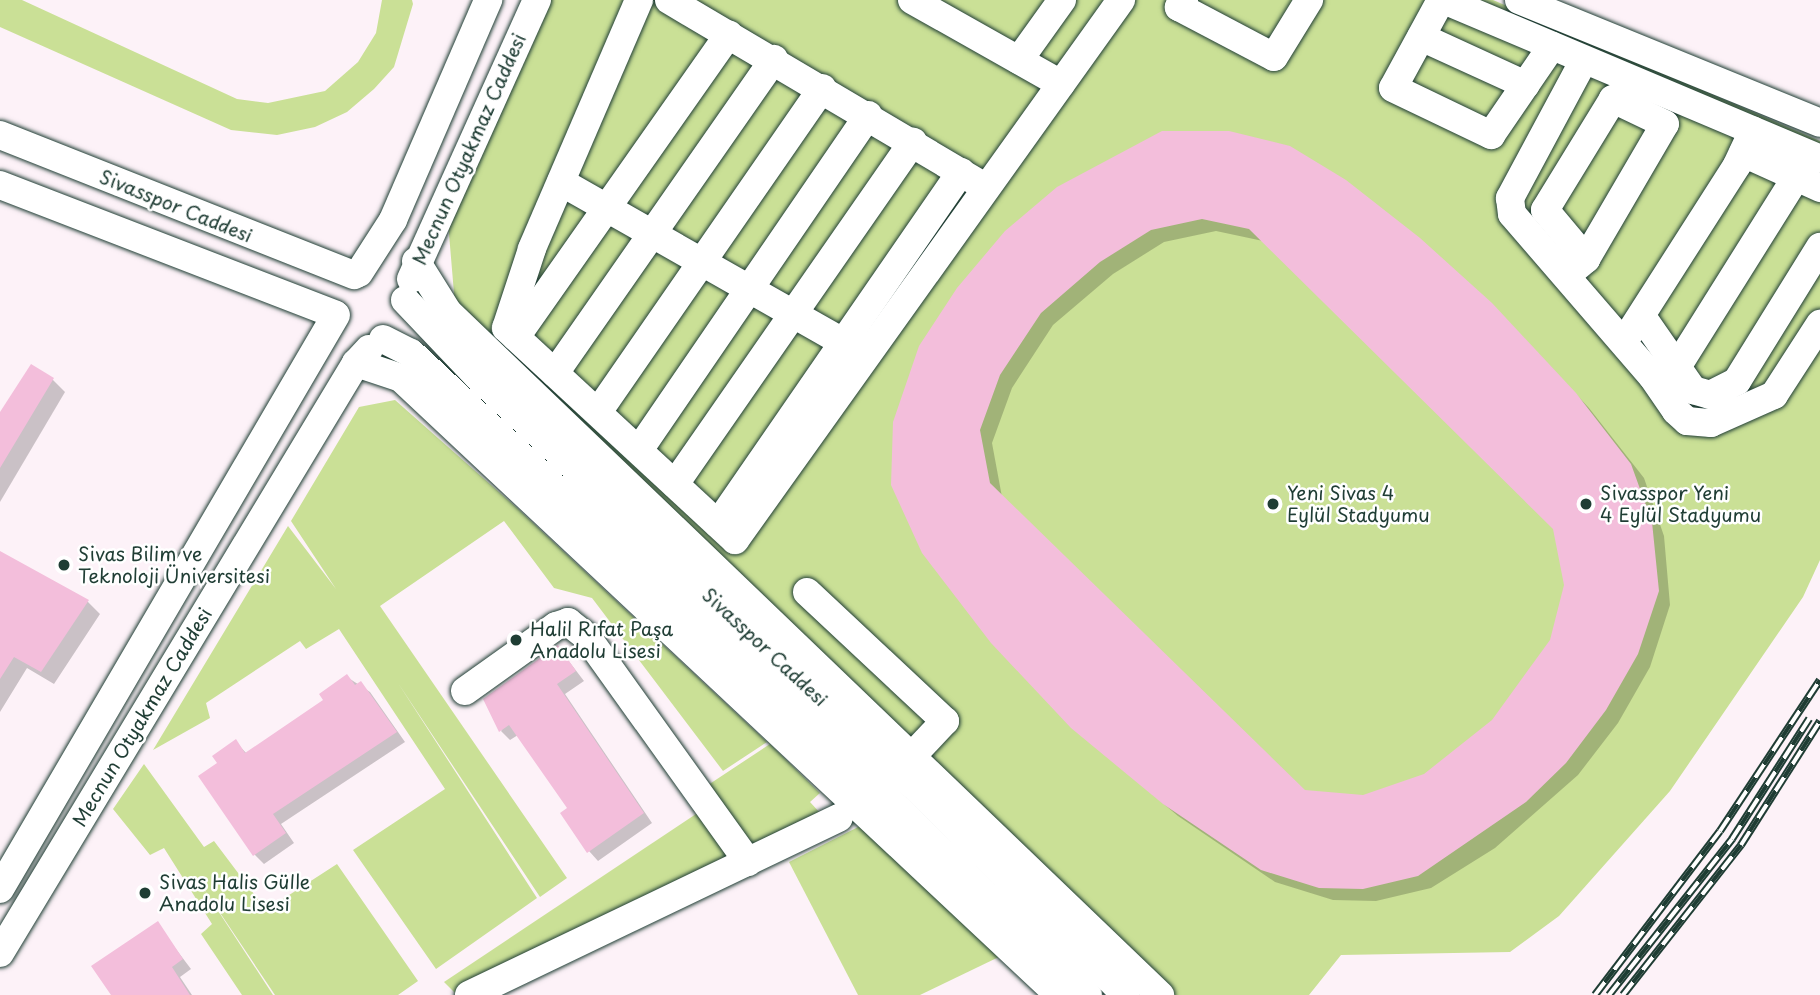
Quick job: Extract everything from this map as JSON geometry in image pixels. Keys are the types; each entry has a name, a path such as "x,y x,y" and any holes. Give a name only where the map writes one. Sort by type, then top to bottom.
{"street":[{"name":"Mecnun Otyakmaz Caddesi","path":"356,274 393,220 488,0"},
{"name":"Mecnun Otyakmaz Caddesi","path":"405,299 416,261 537,0"},
{"path":"639,0 561,182 506,328 735,540 1121,0"},
{"path":"669,0 774,59 987,188"},
{"path":"912,0 954,10 1019,60 1061,83"},
{"path":"1019,60 1062,0"},
{"path":"1184,0 1179,8 1274,57 1310,0"},
{"path":"1552,46 1491,135 1393,88 1443,0 1552,46 1584,60 1748,142 1808,182 1677,367"},
{"path":"1520,0 1820,123"},
{"path":"516,337 729,34"},
{"path":"1421,37 1525,85"},
{"path":"555,373 774,59"},
{"path":"1576,267 1526,234 1512,214 1510,198 1584,60"},
{"path":"598,412 821,88"},
{"path":"1576,267 1665,124 1613,99 1545,210 1576,267 1623,341 1676,411 1687,421 1711,423 1774,395 1820,324"},
{"path":"639,450 868,115"},
{"name":"Sivasspor Caddesi","path":"0,135 356,274"},
{"path":"675,484 796,314 913,142"},
{"path":"1748,142 1820,159"},
{"path":"1623,341 1643,318 1748,142"},
{"path":"718,524 961,172"},
{"path":"561,182 609,206 842,342"},
{"path":"0,185 335,315 355,338 380,340 401,323 405,299 388,276 356,274 338,292 335,315"},
{"path":"1643,318 1693,390 1710,395 1737,381 1820,247"},
{"path":"416,261 447,312 1160,995"},
{"name":"Sivasspor Caddesi","path":"405,299 469,368 911,783 1126,995"},
{"name":"Mecnun Otyakmaz Caddesi","path":"0,889 335,315"},
{"name":"Mecnun Otyakmaz Caddesi","path":"0,953 356,363 380,340"},
{"name":"Sivasspor Caddesi","path":"380,340 411,352 890,801 1088,995"},
{"path":"356,363 401,378 1059,995"},
{"path":"807,592 945,721 912,755"},
{"path":"465,691 556,626 568,622 587,637 748,862"},
{"path":"469,995 839,818"}],"green space":[{"path":"0,0 22,0 237,99 268,103 325,91 358,62 376,33 382,0 412,0 413,4 394,67 374,89 347,112 315,127 277,135 231,130 0,27"},
{"path":"546,0 1493,0 1820,141 1820,560 1803,597 1670,791 1559,916 1510,952 1341,955 1309,995 1170,995 456,317 448,222"},
{"path":"395,400 516,507 767,742 723,771 592,598 554,588 504,521 380,606 567,878 540,897 398,683 537,898 436,969 353,850 445,789 339,629 306,649 300,641 206,703 210,718 153,750 288,526 336,589 291,521 359,407"},
{"path":"770,744 820,793 810,802 821,814 748,848 705,787"},
{"path":"144,764 204,847 214,841 266,910 337,864 418,981 398,995 275,995 198,880 273,995 242,995 201,934 212,924 164,848 150,855 113,809"},
{"path":"702,810 737,862 457,995 444,982"},
{"path":"864,824 1003,955 920,995 858,995 789,862"}],"building":[{"name":"Sivasspor Yeni 4 Eylül Stadyumu","path":"1162,131 1229,131 1290,146 1346,180 1420,238 1492,303 1576,393 1631,464 1652,522 1659,591 1638,654 1606,710 1566,763 1526,802 1418,876 1363,889 1319,888 1261,870 1163,804 1071,728 991,643 922,553 891,485 893,422 919,346 957,288 1005,231 1057,187","holes":["1202,219 1249,229 1553,529 1564,585 1550,640 1492,720 1424,774 1363,795 1305,790 990,483 980,430 1000,375 1041,313 1100,262 1151,230"]},
{"path":"31,364 54,378 0,468 0,412"},
{"path":"0,551 89,600 41,672 14,657 0,679"},
{"path":"558,645 576,671 557,684 644,813 587,853 560,813 567,808 509,725 499,732 483,699"},
{"path":"347,674 355,685 361,681 397,732 273,814 286,833 253,856 198,776 217,763 212,756 236,739 245,753 323,700 319,694"},
{"path":"158,921 183,959 172,967 190,995 111,995 91,966"}],"railway":[{"path":"1595,995 1720,831 1820,680"},
{"path":"1609,995 1732,839 1809,719"},
{"path":"1623,995 1741,845 1820,721"}],"place":[{"name":"Yeni Sivas 4 Eylül Stadyumu","path":"1273,504"},
{"name":"Sivasspor Yeni 4 Eylül Stadyumu","path":"1586,504"},
{"name":"Sivas Bilim ve Teknoloji Üniversitesi","path":"64,565"},
{"name":"Halil Rıfat Paşa Anadolu Lisesi","path":"516,640"},
{"name":"Sivas Halis Gülle Anadolu Lisesi","path":"145,893"}]}
